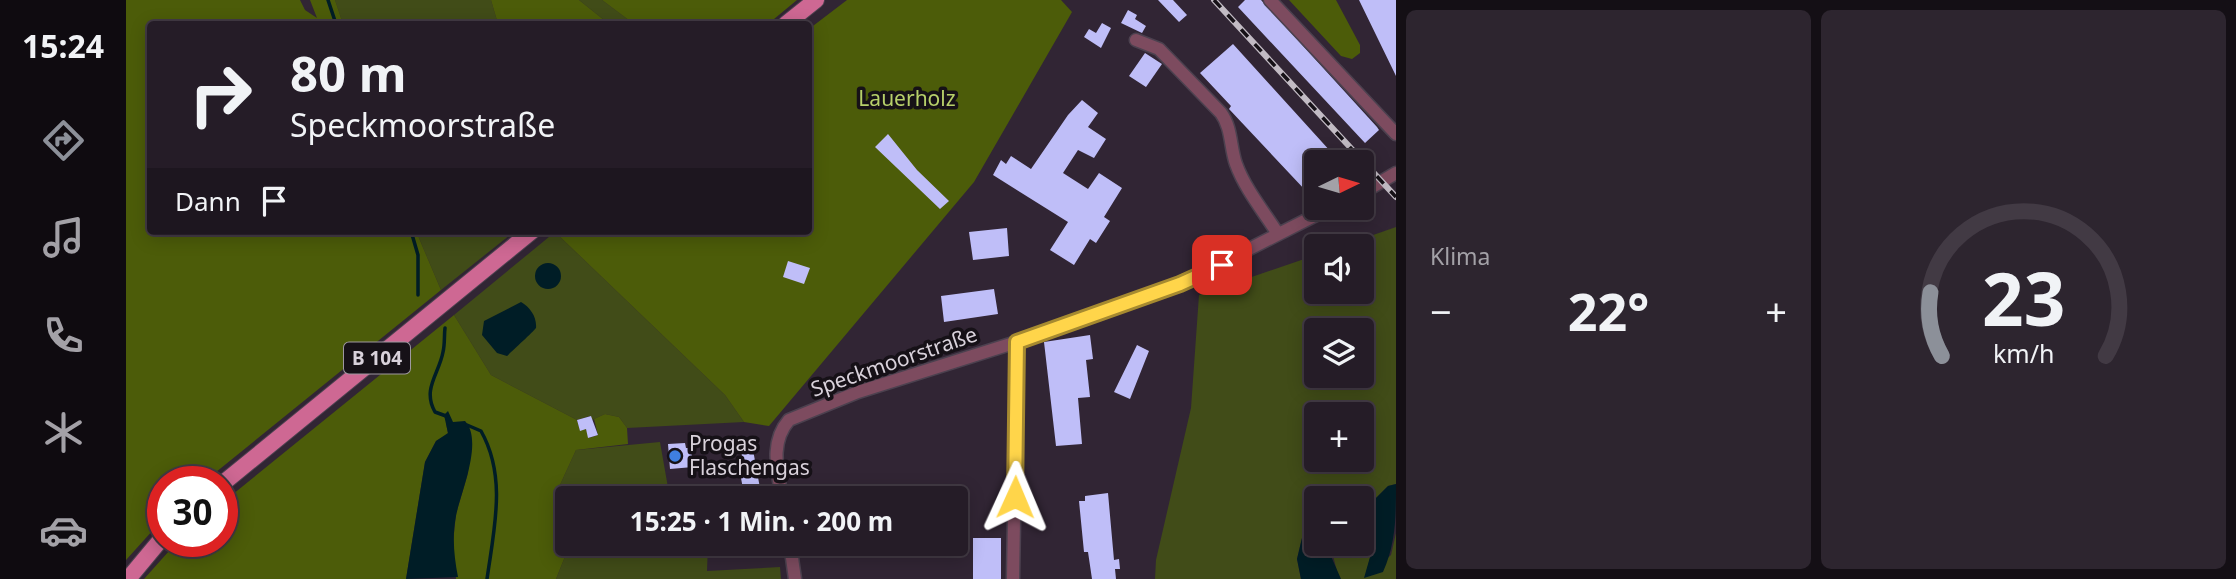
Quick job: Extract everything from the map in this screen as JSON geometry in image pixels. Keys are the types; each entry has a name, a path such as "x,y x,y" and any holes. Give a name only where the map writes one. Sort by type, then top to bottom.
{"main road":[{"path":"790,21 816,0"},
{"name":"B 104","path":"238,471 527,235"},
{"path":"128,579 147,556"}],"street":[{"path":"1270,0 1396,134"},
{"path":"1136,40 1159,49 1227,120 1235,163 1278,234"},
{"path":"1374,186 1396,173"},
{"name":"Speckmoorstraße","path":"780,486 776,459 782,428 789,420 820,406 1017,342 1180,284 1307,220"},
{"path":"1013,579 1017,342"},
{"path":"792,556 795,579"}],"green space":[{"path":"126,0 300,0 305,10 317,18 310,0 335,0 342,21 147,21 147,235 418,235 441,290 224,466 147,466 147,537 126,560"},
{"path":"335,0 491,0 497,21 342,21"},
{"path":"491,0 579,0 605,21 497,21"},
{"path":"579,0 602,0 630,21 605,21"},
{"path":"602,0 797,0 772,21 630,21"},
{"name":"Lauerholz","path":"847,0 1061,0 1072,12 974,182 769,426 744,422 725,395 558,235 812,235 812,27"},
{"path":"1289,0 1336,0 1360,45 1360,53 1352,59 1341,56"},
{"path":"1396,227 1396,484 1388,486 1374,500 1374,486 1304,486 1304,530 1297,559 1301,579 1155,579 1156,560 1191,408 1199,295 1304,259 1304,304 1374,304 1374,235"},
{"path":"418,235 510,235 441,290"},
{"path":"551,235 558,235 725,395 744,422 627,428 619,417 605,414 592,420 590,416 577,420 491,375 454,315"},
{"path":"454,315 491,375 577,420 580,430 586,429 589,438 598,435 594,419 605,414 619,417 627,428 628,444 576,450 559,486 555,486 555,556 565,556 556,579 456,579 453,543 456,514 468,473 471,434 459,422 446,423 448,434 436,441 425,462 406,579 144,579 164,557 238,557 238,490"},
{"path":"660,442 668,486 559,486 576,450"},
{"path":"1396,533 1396,579 1341,579 1333,556 1371,556 1365,577 1391,555"},
{"path":"565,556 708,556 707,571 780,567 781,579 556,579"}],"water":[{"path":"548,263 557,267 561,276 557,285 548,289 539,285 535,276 539,267"},
{"path":"521,302 532,313 536,328 507,356 497,353 482,335 484,321"},
{"path":"448,411 453,422 465,421 472,441 472,454 455,524 454,546 458,577 406,579 425,462 436,441 448,433 444,415"},
{"path":"1396,484 1391,551 1383,572 1364,578 1370,556 1374,556 1374,500 1388,486"},
{"path":"1304,530 1304,556 1331,556 1341,579 1301,579 1297,559"}],"building":[{"path":"1158,0 1173,0 1187,15 1179,22"},
{"path":"1245,0 1261,0 1379,130 1365,143 1238,7"},
{"path":"1359,0 1396,0 1396,76"},
{"path":"1128,10 1137,15 1135,19 1146,26 1142,33 1121,23"},
{"path":"1102,23 1111,28 1101,48 1084,37 1089,29 1096,33"},
{"path":"1233,44 1329,150 1304,150 1304,189 1229,109 1231,106 1200,73"},
{"path":"1145,53 1162,64 1146,87 1129,76"},
{"path":"1082,100 1098,113 1088,127 1106,139 1094,158 1078,150 1063,173 1088,189 1099,173 1122,188 1104,217 1110,221 1096,243 1090,239 1074,265 1050,250 1068,222 993,175 1001,160 1006,164 1011,156 1031,169 1068,115"},
{"path":"888,134 917,170 949,201 940,209 875,147"},
{"path":"1007,228 1009,256 973,260 969,232"},
{"path":"788,261 810,268 804,284 783,277"},
{"path":"994,289 998,314 944,322 941,296"},
{"path":"1090,335 1093,359 1086,360 1090,397 1078,398 1082,444 1056,446 1044,342"},
{"path":"1137,345 1149,351 1130,399 1114,392"},
{"path":"591,416 598,435 588,438 586,429 580,431 577,420"},
{"path":"751,439 760,486 742,486 740,473 745,472 739,441"},
{"path":"685,443 686,448 691,448 693,467 670,469 668,444"},
{"path":"1108,493 1114,560 1119,559 1120,569 1115,569 1116,579 1092,579 1088,552 1084,552 1079,501 1085,501 1085,496"},
{"path":"973,538 1001,538 1001,579 973,579"}],"waterway":[{"path":"328,0 335,21"},
{"path":"412,235 418,255 418,295"},
{"path":"445,328 443,352 430,396 435,412 446,416"},
{"path":"467,425 481,431 494,466 495,522 487,579"}],"railway":[{"path":"1214,0 1396,197"}],"place":[{"name":"Progas Flaschengas","path":"675,456"}],"route":[{"path":"1015,497 1017,342 1180,284 1222,265"}]}
